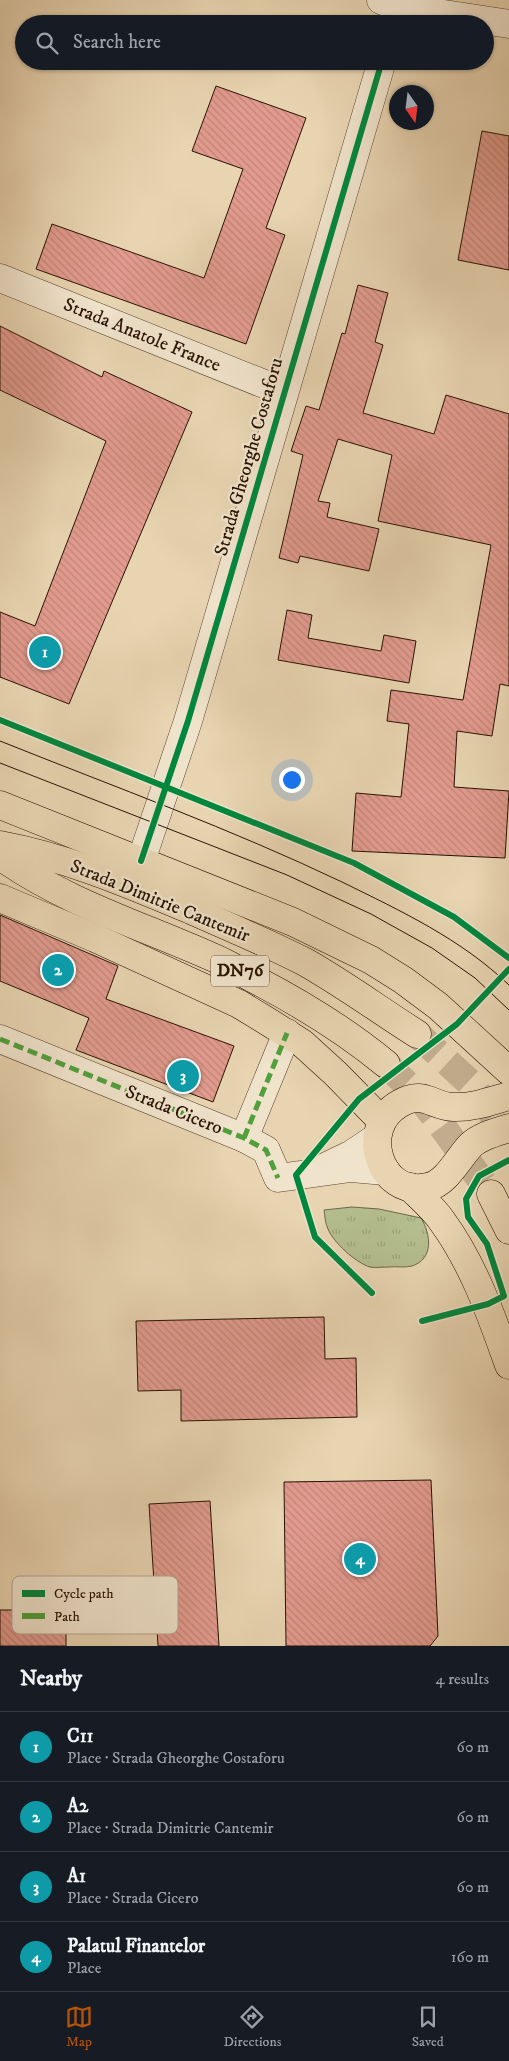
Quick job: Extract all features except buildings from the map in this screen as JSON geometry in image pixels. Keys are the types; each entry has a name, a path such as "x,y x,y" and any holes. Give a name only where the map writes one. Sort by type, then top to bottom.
{"main road":[{"path":"0,805 294,922 371,960 403,980 438,1006 509,1071"},
{"name":"Strada Dimitrie Cantemir","path":"0,845 40,854 88,869 165,899 246,934 312,967 354,991 417,1034"},
{"name":"Strada Dimitrie Cantemir","path":"0,856 49,886 82,903 215,958 269,986 324,1019 364,1046 386,1064"},
{"path":"0,898 95,938 238,1004 286,1033 302,1043 336,1074 379,1129"},
{"path":"509,1096 467,1107 451,1108 429,1099 409,1098 389,1110 379,1129 378,1152 386,1171 394,1181 410,1188 442,1220 470,1265 488,1304 509,1365"},
{"path":"410,1188 434,1186 472,1144 488,1135 509,1128"},
{"path":"490,1194 509,1230"}],"street":[{"path":"393,8 444,15"},
{"path":"494,22 509,24"},
{"name":"Strada Gheorghe Costaforu","path":"141,861 188,721 379,70"},
{"name":"Strada Anatole France","path":"0,278 284,392"},
{"name":"Strada Cicero","path":"0,1039 244,1138 286,1033"},
{"path":"315,1172 352,1154 379,1129"},
{"path":"244,1138 266,1150 278,1178 351,1168 386,1171"}],"green space":[{"path":"352,1207 379,1209 421,1218 428,1238 427,1252 424,1258 412,1266 372,1267 364,1265 352,1257 331,1234 326,1224 324,1210"}],"tunnel":[{"path":"417,1034 469,1082 509,1136"},
{"path":"386,1064 418,1095 491,1194"}],"tram line":[{"path":"0,741 215,826 342,882 430,927 471,954 509,985"},
{"path":"0,763 287,875 371,914 432,948 475,978 509,1010"}],"marked path":[{"path":"244,1138 287,1033"},
{"path":"0,1039 244,1138 266,1150 278,1178"}],"cycle path":[{"path":"141,861 188,721 379,70"},
{"path":"0,720 354,863 454,917 509,958"},
{"path":"372,1293 315,1237 296,1175 359,1099 457,1024 509,969"},
{"path":"422,1321 488,1304 504,1296 487,1244 468,1217 466,1199 479,1176 509,1160"}],"place":[{"name":"C11","path":"45,652"},
{"name":"A2","path":"58,970"},
{"name":"A1","path":"183,1076"},
{"name":"Palatul Finantelor","path":"360,1559"}]}
